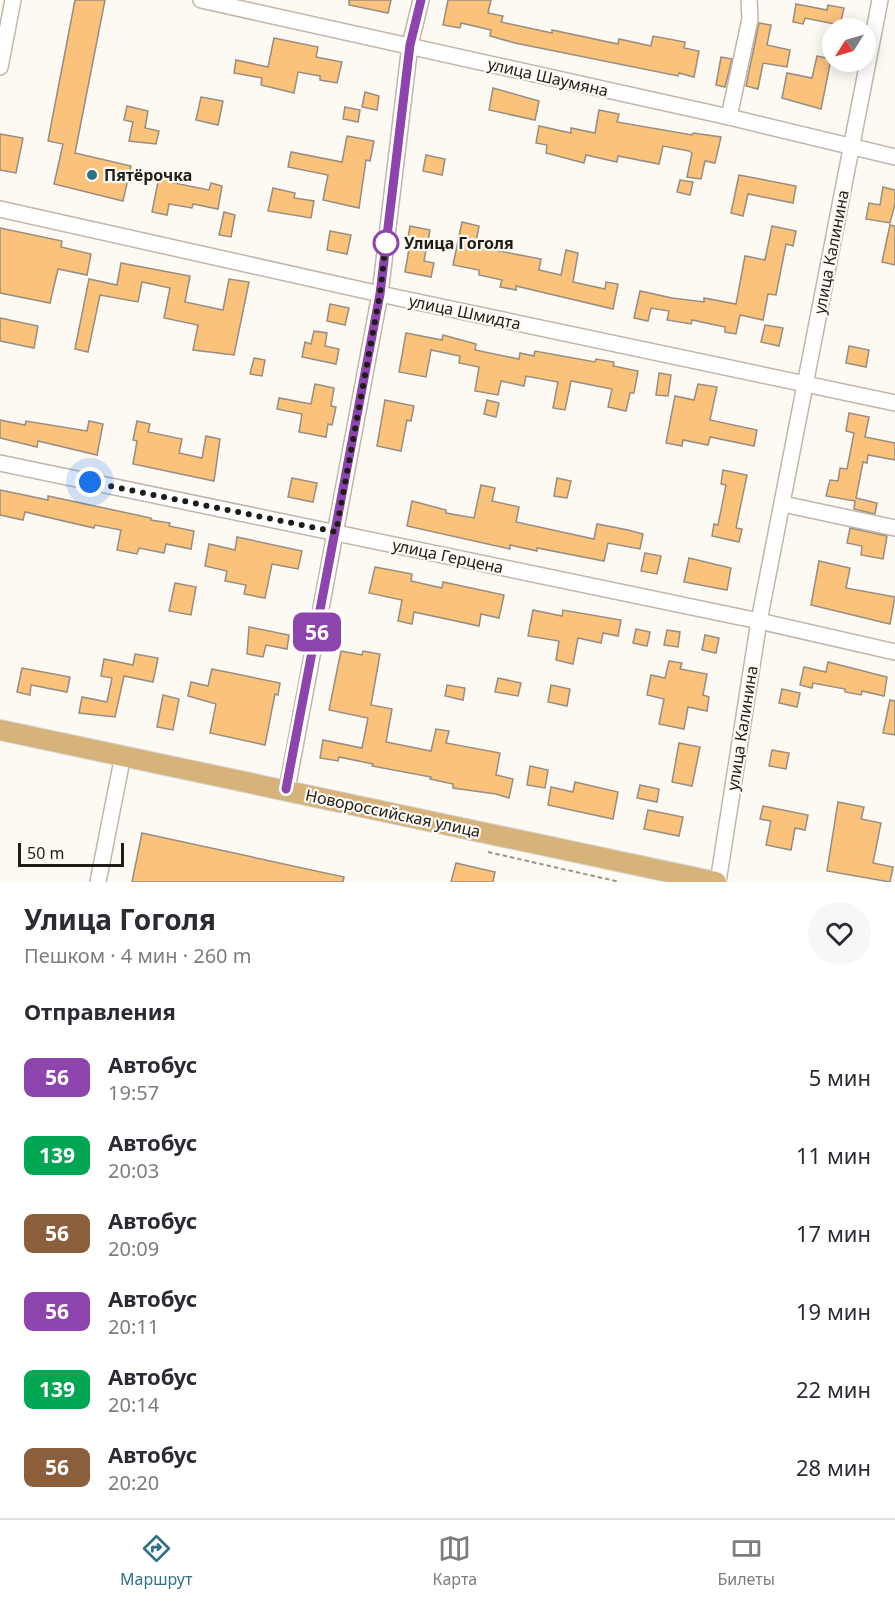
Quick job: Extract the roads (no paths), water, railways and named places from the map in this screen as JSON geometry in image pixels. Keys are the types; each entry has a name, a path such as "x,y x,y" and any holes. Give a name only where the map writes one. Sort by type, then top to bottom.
{"main road":[{"name":"Новороссийская улица","path":"0,730 717,882"}],"street":[{"path":"0,67 13,0"},
{"name":"улица Шаумяна","path":"201,0 729,117 895,157"},
{"path":"286,789 380,294 410,45 421,0"},
{"path":"729,117 750,19 749,0"},
{"name":"улица Калинина","path":"717,882 759,621 880,0"},
{"name":"улица Шмидта","path":"0,209 380,294 895,403"},
{"name":"улица Герцена","path":"0,463 759,621 895,652"},
{"path":"783,504 895,528"},
{"path":"98,882 118,792 123,755"}],"place":[{"name":"Пятёрочка","path":"92,175"},
{"name":"Улица Гоголя","path":"386,243"}]}
